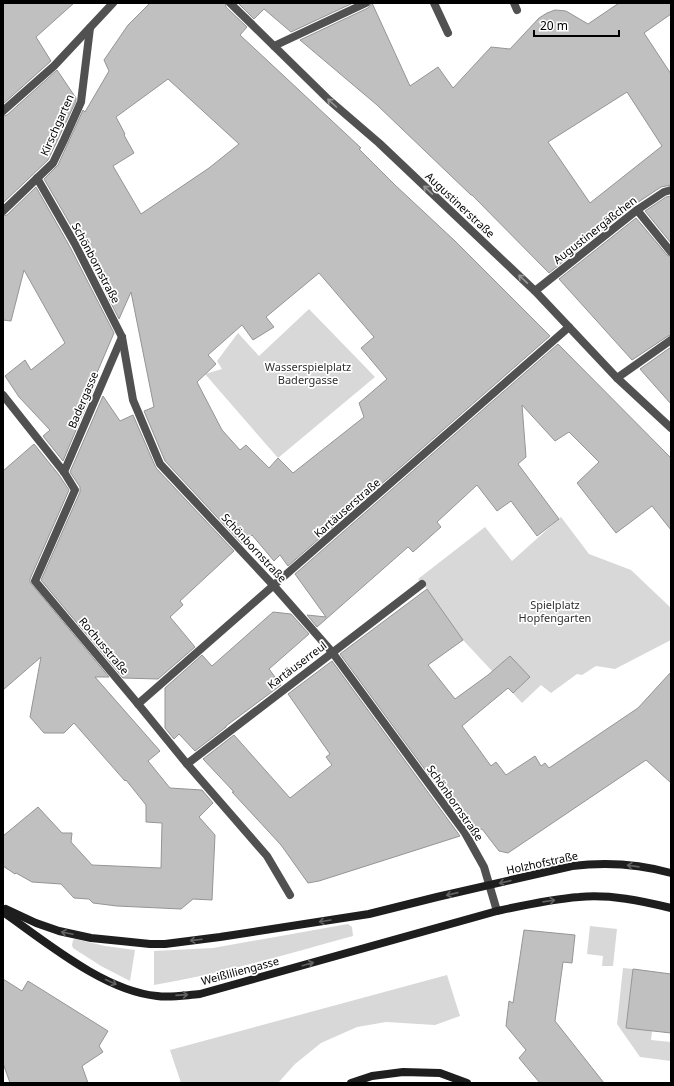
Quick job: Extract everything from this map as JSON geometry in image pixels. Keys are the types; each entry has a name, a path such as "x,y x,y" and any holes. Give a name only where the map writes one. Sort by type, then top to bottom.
{"street":[{"path":"3,111 54,66 113,3"},
{"name":"Augustinerstraße","path":"230,3 329,100 379,143 535,291 617,378 671,428"},
{"path":"274,46 366,3"},
{"path":"434,3 448,33"},
{"name":"Kirschgarten","path":"3,211 53,163 81,102 90,28"},
{"name":"Schönbornstraße","path":"37,178 75,244 122,337 133,400 160,464 274,586 332,652 465,833 484,867 497,911"},
{"name":"Augustinergäßchen","path":"535,291 637,210 664,192 671,190"},
{"path":"637,210 671,252"},
{"name":"Kartäuserstraße","path":"138,704 569,327"},
{"name":"Badergasse","path":"64,472 122,337"},
{"path":"617,378 671,340"},
{"name":"Rochusstraße","path":"3,395 64,472 75,490 35,581 187,764 268,856 290,895"},
{"name":"Kartäuserreul","path":"187,764 422,584"},
{"name":"Holzhofstraße","path":"490,885 572,866 585,865 629,865 671,873"},
{"path":"3,908 36,923 91,938 121,942 165,944 369,914 490,885"},
{"path":"497,911 540,902 580,897 631,899 671,908"},
{"name":"Weißliliengasse","path":"3,912 80,966 107,981 122,987 157,996 200,994 497,911"},
{"path":"351,1083 372,1076 403,1072 440,1073 467,1083"}],"green space":[{"name":"Wasserspielplatz Badergasse","path":"309,309 375,377 278,458 205,374 222,369 217,361 238,333 259,356"},
{"name":"Spielplatz Hopfengarten","path":"561,517 589,554 631,570 671,608 671,640 615,669 596,666 582,675 577,674 551,693 541,685 522,703 463,640 427,589 418,579 485,527 512,561"},
{"path":"348,924 352,927 353,936 279,957 154,985 154,951 213,948"},
{"path":"590,926 617,929 613,966 602,966 603,956 587,954"},
{"path":"75,939 105,946 135,950 130,981 101,966 73,948 73,940"},
{"path":"623,968 633,969 626,1028 652,1031 651,1040 671,1042 671,1061 640,1057 617,1024"},
{"path":"447,975 460,1016 435,1025 386,1022 357,1027 321,1043 295,1064 278,1083 181,1083 170,1050"}],"building":[{"path":"3,3 74,3 36,37 51,61 3,104"},
{"path":"150,3 225,3 226,7 247,27 240,35 361,148 359,149 395,185 455,241 550,336 288,566 280,555 274,561 252,535 242,544 165,461 144,411 154,407 131,292 119,319 80,241 44,179 58,165 83,110 85,112 109,71 104,60 128,25","holes":["168,79 239,144 209,168 141,214 113,166 134,153 116,117","319,273 374,337 361,348 387,379 359,403 364,417 293,473 278,458 269,468 246,445 240,450 222,430 197,382 216,364 208,355 242,325 253,340 274,327 266,317"]},
{"path":"238,3 353,3 291,32 264,9 254,19"},
{"path":"372,3 410,86 438,67 453,88 491,47 510,49 539,18 547,13 555,10 566,11 588,24 619,3 671,3 671,14 644,33 671,74 671,185 661,187 634,205 549,273 472,195 377,105 300,40 368,8","holes":["627,92 662,146 590,203 548,142"]},
{"path":"57,70 76,98 76,101 48,160 3,203 3,116 7,115"},
{"path":"36,187 70,247 114,333 93,382 95,385 63,461 43,436 50,430 19,397 5,376 25,360 31,370 65,343 24,270 11,321 3,320 3,216 7,215"},
{"path":"671,196 671,243 645,211 666,197"},
{"path":"636,218 667,255 671,257 671,335 632,360 559,279"},
{"path":"558,344 671,458 671,530 652,506 616,533 577,483 599,462 569,432 555,441 522,405 526,457 518,464 559,519 537,536 511,501 497,511 477,485 437,522 441,527 413,552 408,547 317,627 307,615 326,617 295,574"},
{"path":"671,347 671,404 640,369"},
{"path":"103,396 120,421 133,415 156,468 234,551 180,601 183,605 170,617 195,647 158,679 123,678 41,580 80,492 80,487 70,472"},
{"path":"34,444 69,490 30,582 109,677 95,677 160,751 148,761 170,788 202,790 213,803 199,817 215,835 212,900 193,899 181,909 117,906 93,903 89,899 74,898 61,884 32,882 16,873 15,874 3,866 3,836 38,807 62,833 72,833 71,842 92,865 161,868 162,823 146,822 146,805 126,780 125,781 74,723 64,733 44,733 30,717 41,657 3,690 3,471"},
{"path":"427,589 463,640 428,665 455,699 488,675 510,656 530,677 513,693 508,688 462,726 491,766 496,762 506,775 535,756 541,766 545,763 549,768 638,708 671,672 671,783 646,760 508,853 499,851 482,829 471,832 340,654"},
{"path":"273,612 291,614 309,634 269,669 281,685 195,751 179,734 174,739 165,728 165,688 202,655 212,666"},
{"path":"332,661 460,836 319,881 308,883 281,845 203,759 234,735 290,798 332,765 326,757 330,754 288,694"},
{"path":"524,930 575,935 572,963 563,962 555,1021 604,1083 540,1083 519,1058 526,1050 506,1026 509,1001 513,1003"},
{"path":"633,969 671,974 671,1033 626,1028"},
{"path":"3,979 22,991 28,981 108,1031 99,1046 103,1052 82,1066 88,1083 10,1083 3,1063"}]}
